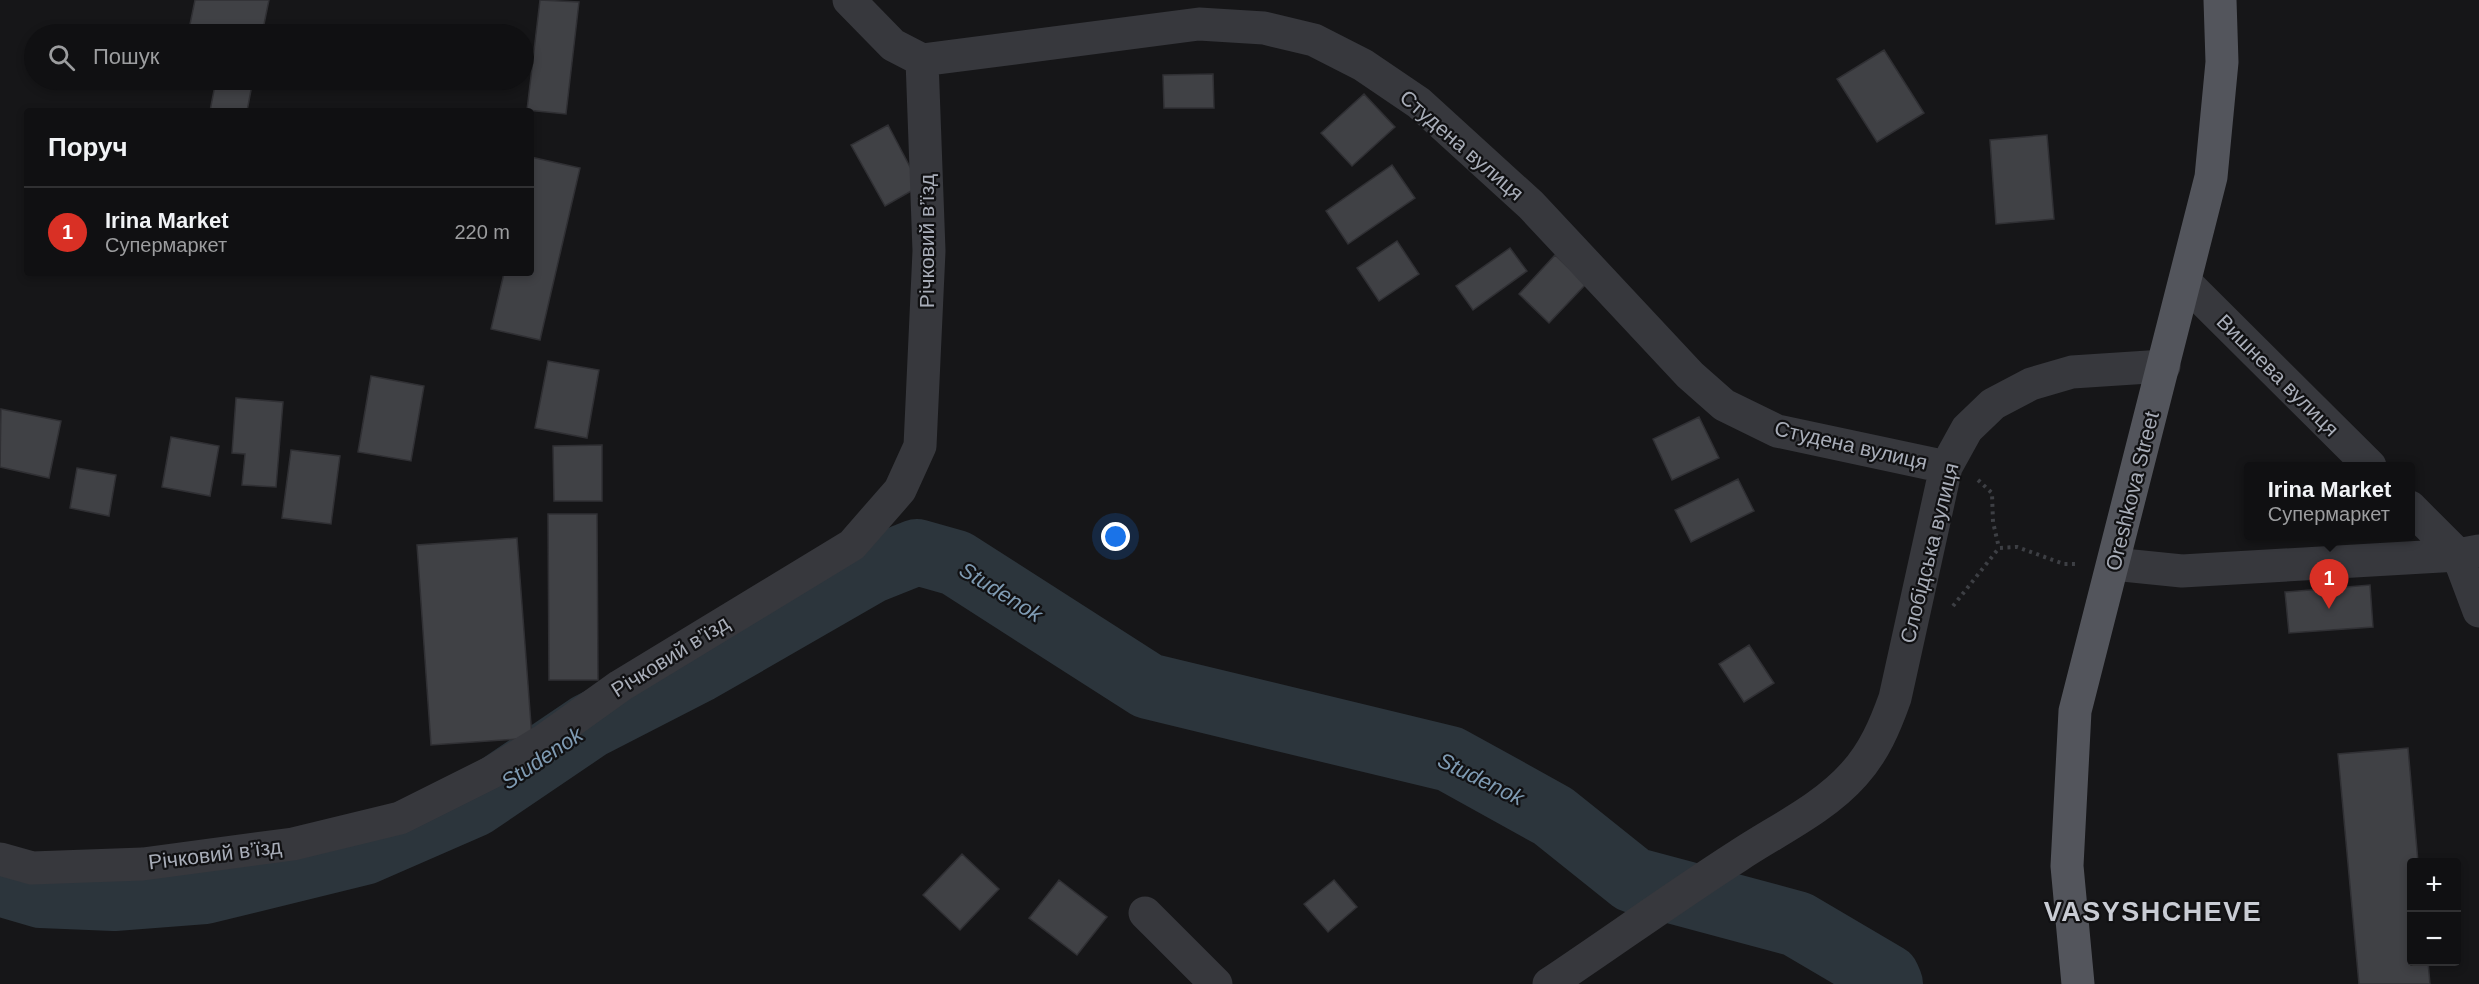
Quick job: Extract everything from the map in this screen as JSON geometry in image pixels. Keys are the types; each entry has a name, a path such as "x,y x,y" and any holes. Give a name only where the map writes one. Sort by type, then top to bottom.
{"main road":[{"name":"Oreshkova Street","path":"2078,984 2067,866 2075,711 2186,283 2211,177 2222,62 2220,0"}],"street":[{"path":"849,0 893,45 922,60"},
{"name":"Студена вулиця","path":"922,60 1199,24 1264,28 1314,40 1363,65 1419,103 1531,205 1690,375 1724,405 1777,431 1946,467"},
{"name":"Річковий в’їзд","path":"0,859 32,868 143,864 293,844 400,818 492,772 546,739 620,686 852,545 900,490 920,446 929,251 922,60"},
{"name":"Вишнева вулиця","path":"2186,283 2366,462"},
{"name":"Слобідська вулиця","path":"1549,984 1835,794 1855,773 1872,750 1895,698 1946,467 1967,429 1993,404 2031,384 2072,372 2164,366"},
{"path":"2415,511 2469,553 2479,611"},
{"path":"2113,564 2182,572 2469,553"},
{"path":"1145,913 1216,984"}],"path":[{"path":"1946,467 1970,473 1992,493 1993,522 1999,548"},
{"path":"1910,627 1954,605 1972,579 1999,548 2017,547 2064,564 2113,564"}],"building":[{"path":"195,0 269,0 264,24 190,24"},
{"path":"540,0 579,2 566,114 527,108 529,90 534,90 534,51"},
{"path":"1884,50 1924,113 1877,142 1837,79"},
{"path":"1213,74 1214,108 1164,108 1163,75"},
{"path":"214,90 251,90 248,108 211,108"},
{"path":"1364,94 1395,127 1352,166 1321,133"},
{"path":"888,125 920,186 885,206 851,145"},
{"path":"2047,135 2054,219 1996,224 1990,140"},
{"path":"534,158 580,168 540,340 491,329 503,276 534,276"},
{"path":"1392,165 1415,198 1348,244 1326,211"},
{"path":"1397,241 1419,274 1379,301 1357,268"},
{"path":"1510,248 1527,271 1473,310 1456,286"},
{"path":"1555,255 1586,284 1549,323 1519,294"},
{"path":"548,361 599,370 587,438 535,428"},
{"path":"371,376 424,386 411,461 358,452"},
{"path":"236,398 283,402 276,487 242,485 245,454 232,453"},
{"path":"1,409 61,421 49,478 0,467"},
{"path":"1699,417 1719,458 1672,480 1653,439"},
{"path":"171,437 219,446 210,496 162,487"},
{"path":"602,445 602,501 554,501 553,446"},
{"path":"291,450 340,456 331,524 282,518"},
{"path":"77,468 116,475 109,516 70,508"},
{"path":"1738,479 1754,511 1691,542 1675,510"},
{"path":"548,514 597,514 598,680 549,680"},
{"path":"517,538 532,738 431,745 417,545"},
{"path":"2370,585 2373,627 2289,633 2285,592"},
{"path":"1749,645 1774,683 1744,702 1719,664"},
{"path":"2408,748 2418,858 2407,858 2407,966 2428,966 2430,984 2359,984 2338,754"},
{"path":"962,854 999,889 960,930 923,895"},
{"path":"1059,880 1107,917 1077,955 1029,918"},
{"path":"1334,880 1357,907 1328,932 1304,904"}],"waterway":[{"name":"Studenok","path":"0,883 41,895 114,898 205,891 364,852 474,804 589,726 698,670 872,570 917,552 956,563 1148,686 1450,759 1553,816 1633,880 1797,924 1887,977 1890,984"}],"place":[{"name":"Irina Market","path":"2329,609"}],"district":[{"name":"VASYSHCHEVE","path":"2153,912"}]}
